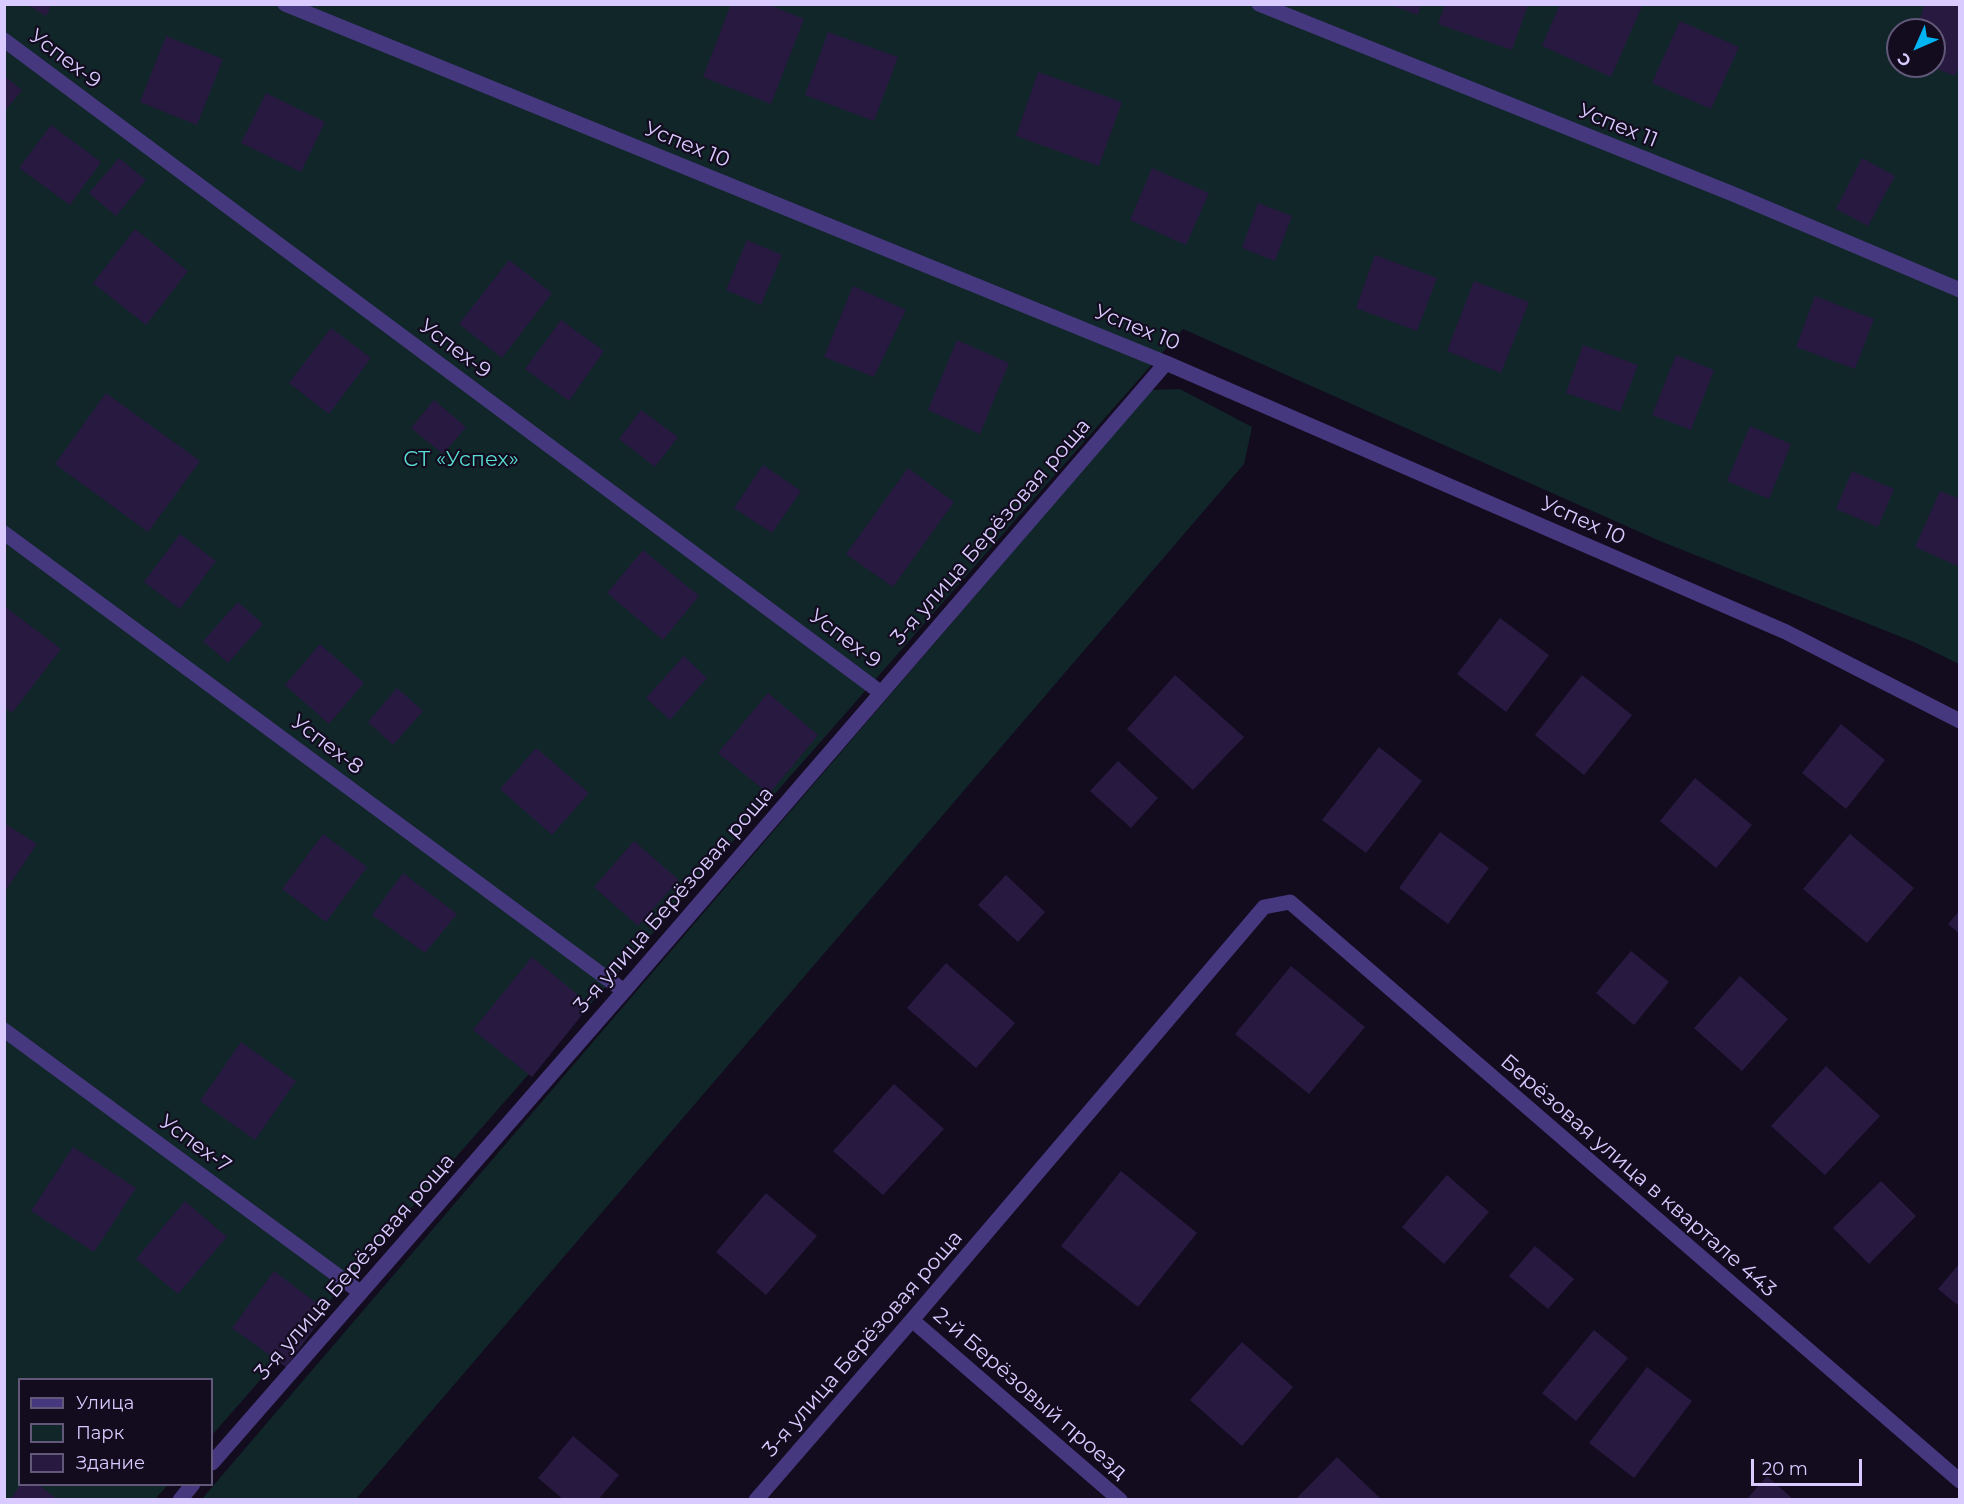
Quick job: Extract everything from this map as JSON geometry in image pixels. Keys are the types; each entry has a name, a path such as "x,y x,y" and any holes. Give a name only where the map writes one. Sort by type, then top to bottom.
{"street":[{"name":"Успех 10","path":"285,4 1166,363 1786,632 1959,721"},
{"name":"Успех 11","path":"1259,4 1733,194 1959,290"},
{"name":"Успех-9","path":"4,40 880,692"},
{"name":"3-я улица Берёзовая роща","path":"213,1462 624,991 1166,363"},
{"name":"Успех-8","path":"4,533 624,991"},
{"name":"3-я улица Берёзовая роща","path":"756,1500 1264,907 1290,902"},
{"name":"Берёзовая улица в квартале 443","path":"1290,902 1959,1481"},
{"name":"Успех-7","path":"4,1030 360,1292"},
{"name":"2-й Берёзовый проезд","path":"912,1320 1120,1500"},
{"path":"180,1500 192,1486"}],"green space":[{"name":"СТ «Успех»","path":"5,5 1959,5 1959,664 1914,642 1660,541 1183,329 213,1434 213,1378 18,1378 18,1486 167,1486 155,1499 5,1500"},
{"path":"1180,389 1252,427 1244,464 356,1499 201,1500 213,1486 1151,390"}],"building":[{"path":"26,4 52,4 46,16"},
{"path":"731,4 767,4 804,19 771,104 703,77"},
{"path":"1388,4 1421,4 1418,15"},
{"path":"1560,4 1643,4 1611,77 1542,46"},
{"path":"1925,4 1960,4 1960,63 1955,76 1946,73 1946,18 1920,18"},
{"path":"1445,5 1528,5 1512,50 1438,24"},
{"path":"1680,21 1739,47 1711,109 1652,83"},
{"path":"828,32 898,57 874,121 805,95"},
{"path":"166,36 223,59 197,125 140,102"},
{"path":"1038,72 1122,102 1099,166 1016,136"},
{"path":"4,76 22,90 4,112"},
{"path":"266,93 325,122 301,172 241,143"},
{"path":"51,125 101,162 70,205 19,168"},
{"path":"119,158 146,180 116,216 89,193"},
{"path":"1862,158 1895,176 1868,226 1836,209"},
{"path":"1152,168 1209,193 1186,245 1130,220"},
{"path":"1258,203 1292,216 1275,261 1242,248"},
{"path":"135,229 188,271 146,325 93,283"},
{"path":"747,240 782,255 761,305 726,290"},
{"path":"1375,255 1437,278 1417,331 1356,308"},
{"path":"509,260 552,293 502,358 459,324"},
{"path":"1474,281 1529,302 1501,373 1447,351"},
{"path":"853,286 906,310 874,377 824,357"},
{"path":"1815,296 1874,319 1855,369 1796,347"},
{"path":"561,320 604,351 569,401 525,369"},
{"path":"331,328 371,358 329,414 289,383"},
{"path":"957,340 1009,363 980,434 928,410"},
{"path":"1583,345 1638,365 1620,412 1566,393"},
{"path":"1676,355 1714,370 1691,430 1652,415"},
{"path":"106,393 200,461 148,532 55,464"},
{"path":"434,400 466,427 443,454 411,428"},
{"path":"641,410 678,437 655,467 619,439"},
{"path":"1750,426 1791,444 1769,499 1727,481"},
{"path":"763,465 801,491 772,533 734,508"},
{"path":"908,468 954,502 893,587 846,554"},
{"path":"1852,471 1894,489 1878,527 1836,509"},
{"path":"1940,491 1960,499 1960,567 1915,547"},
{"path":"180,534 216,561 180,609 144,582"},
{"path":"643,550 699,596 663,640 607,593"},
{"path":"238,602 263,624 228,663 203,641"},
{"path":"4,606 61,649 12,713 4,707"},
{"path":"1500,618 1549,655 1506,712 1457,674"},
{"path":"320,644 364,683 329,724 285,685"},
{"path":"684,656 707,678 670,720 646,698"},
{"path":"1175,675 1244,737 1193,790 1127,729"},
{"path":"1582,675 1632,715 1584,775 1535,735"},
{"path":"397,688 423,711 393,745 368,722"},
{"path":"768,693 818,735 769,794 718,753"},
{"path":"1841,724 1885,760 1846,809 1802,773"},
{"path":"1379,747 1422,781 1366,853 1322,820"},
{"path":"536,748 589,793 552,835 500,789"},
{"path":"1118,761 1158,798 1131,828 1090,791"},
{"path":"1695,778 1752,825 1716,868 1660,821"},
{"path":"4,823 37,844 4,893"},
{"path":"1440,832 1489,868 1448,924 1399,888"},
{"path":"323,834 367,867 326,922 282,889"},
{"path":"1850,834 1914,888 1867,943 1803,889"},
{"path":"634,841 679,880 638,926 594,887"},
{"path":"403,873 457,914 425,953 372,915"},
{"path":"1006,875 1045,912 1018,942 978,905"},
{"path":"1960,910 1960,934 1948,924"},
{"path":"1631,951 1669,982 1634,1025 1596,993"},
{"path":"532,957 590,1005 532,1077 473,1030"},
{"path":"946,963 1015,1023 976,1068 907,1008"},
{"path":"1291,966 1365,1027 1309,1094 1235,1034"},
{"path":"1740,976 1788,1019 1742,1071 1694,1028"},
{"path":"241,1042 296,1081 255,1140 200,1101"},
{"path":"1826,1066 1880,1116 1825,1175 1771,1126"},
{"path":"894,1084 944,1129 883,1195 833,1151"},
{"path":"73,1147 136,1188 94,1252 31,1211"},
{"path":"1121,1171 1197,1233 1138,1307 1061,1246"},
{"path":"1447,1175 1489,1212 1444,1264 1402,1227"},
{"path":"1881,1181 1916,1216 1869,1264 1833,1228"},
{"path":"766,1193 817,1236 766,1295 716,1252"},
{"path":"185,1201 227,1237 178,1294 136,1259"},
{"path":"1535,1246 1574,1279 1548,1309 1509,1276"},
{"path":"1960,1263 1960,1307 1938,1289"},
{"path":"274,1271 327,1311 286,1367 232,1328"},
{"path":"1594,1330 1628,1358 1576,1421 1542,1393"},
{"path":"1242,1342 1293,1387 1242,1446 1190,1400"},
{"path":"1647,1367 1692,1401 1634,1478 1589,1443"},
{"path":"573,1436 619,1475 598,1500 564,1500 538,1478"},
{"path":"1337,1457 1382,1500 1295,1500"},
{"path":"1767,1476 1794,1500 1746,1500"},
{"path":"20,1486 40,1486 58,1500 10,1500"}]}
